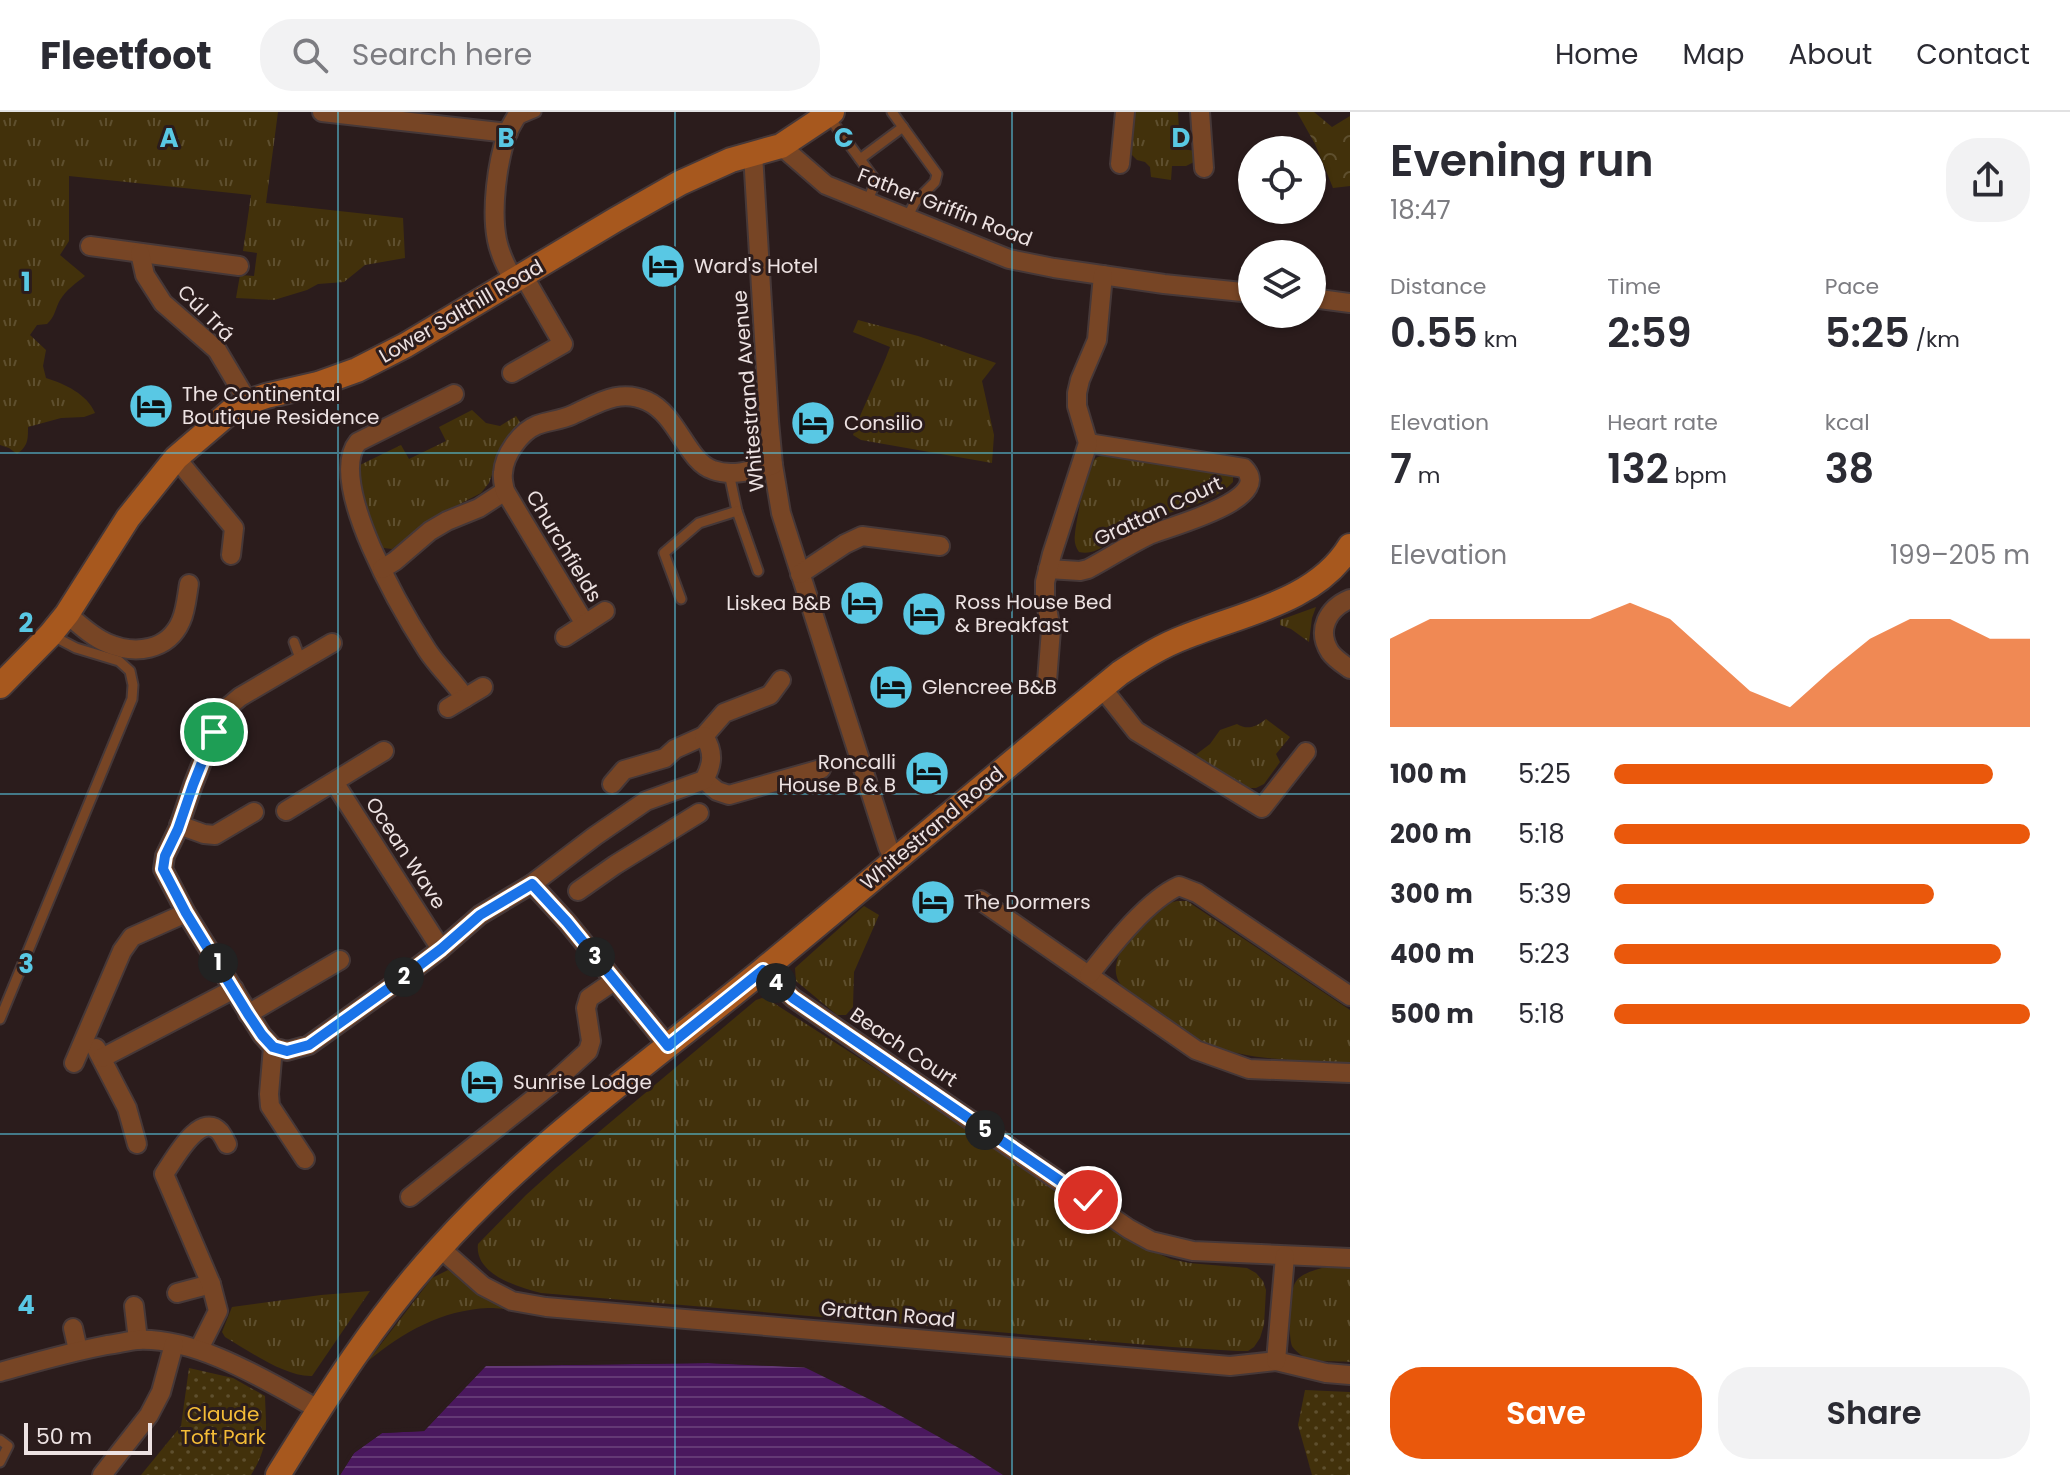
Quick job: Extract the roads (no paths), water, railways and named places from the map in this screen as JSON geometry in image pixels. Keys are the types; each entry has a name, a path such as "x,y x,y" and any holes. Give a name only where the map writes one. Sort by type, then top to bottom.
{"main road":[{"name":"Lower Salthill Road","path":"0,686 67,614 128,518 176,458 231,411 248,402 318,384 357,370 406,345 680,183 715,166 781,146 830,113"},
{"name":"Whitestrand Road","path":"278,1475 318,1409 394,1302 440,1248 503,1184 572,1124 1139,660 1162,646 1260,610 1304,589 1335,566 1350,546"}],"street":[{"path":"322,112 514,122 496,189 495,221 499,249 563,344 512,373"},
{"path":"1120,164 1125,112"},
{"path":"1200,112 1204,168"},
{"name":"Father Griffin Road","path":"781,146 826,185 1009,259 1103,275 1238,291"},
{"name":"Whitestrand Avenue","path":"753,154 773,465 781,513 894,860"},
{"name":"Cúl Trá","path":"90,246 239,266"},
{"name":"Cúl Trá","path":"140,253 145,275 163,303 217,350 248,402"},
{"path":"1088,443 1077,406 1077,393 1097,340 1103,275"},
{"path":"1326,300 1350,303"},
{"path":"454,394 358,442 350,454 350,473 368,542 387,582 425,648 465,698"},
{"name":"Churchfields","path":"585,624 505,491 502,474 506,461 524,433 534,426 566,417 617,396 638,397 655,405 705,467 729,473"},
{"name":"Grattan Court","path":"1047,681 1051,630 1045,582 1048,569 1080,465 1088,443 1244,468 1248,472 1249,481 1243,494 1230,504 1152,534 1088,569 1048,569"},
{"path":"176,458 234,528 231,555"},
{"path":"729,473 773,465"},
{"name":"Churchfields","path":"382,569 430,531 479,508 505,491"},
{"path":"800,574 856,537 872,536 940,546"},
{"path":"67,614 108,644 152,649 167,640 181,621 189,584"},
{"path":"1350,599 1333,608 1325,627 1329,650 1350,669"},
{"name":"Churchfields","path":"565,637 605,611"},
{"path":"305,1159 270,1106 273,1047 248,1014 186,913 163,869 165,856 214,732 227,708 240,697 332,643"},
{"path":"612,784 624,770 665,758 675,749 704,736 724,713 770,695 781,680"},
{"path":"448,708 483,687"},
{"path":"1102,688 1136,731 1262,808 1306,752"},
{"path":"704,736 713,758 704,780 717,791 729,795 821,769"},
{"path":"286,811 384,751"},
{"name":"Ocean Wave","path":"273,1047 287,1051 309,1045 441,949 480,915 532,884 646,801 704,780"},
{"name":"Ocean Wave","path":"334,782 441,949"},
{"path":"179,825 215,835 254,812"},
{"path":"578,891 699,813"},
{"path":"595,836 615,865"},
{"path":"532,884 668,1046"},
{"path":"1089,975 1119,936 1166,892 1179,886 1197,893 1350,996"},
{"path":"980,900 1196,1050 1249,1069 1350,1073"},
{"path":"74,1063 122,951 132,937 186,913"},
{"path":"248,1014 340,960"},
{"name":"Beach Court","path":"763,970 793,998 1129,1229 1151,1241 1193,1251 1350,1258"},
{"path":"410,1197 552,1084 588,1051 591,1041 586,1008 589,998 614,981"},
{"path":"102,1058 234,989"},
{"path":"88,1031 127,1108 137,1144"},
{"path":"199,1349 218,1311 211,1284 164,1174 201,1127 211,1126 220,1131 227,1144"},
{"name":"Grattan Road","path":"440,1248 483,1286 512,1301 546,1307 1230,1366 1276,1361 1326,1373 1350,1375"},
{"path":"1276,1361 1285,1256"},
{"path":"177,1293 211,1284"},
{"path":"134,1306 138,1340"},
{"path":"73,1328 78,1350"},
{"path":"0,1372 78,1350 138,1340 174,1344 199,1349 244,1369 318,1409"},
{"path":"102,1475 149,1415 161,1392 174,1344"}],"lane":[{"path":"514,122 536,112"},
{"path":"892,112 935,168 937,178 915,202 907,218"},
{"path":"830,113 876,181 867,202"},
{"path":"860,159 903,127"},
{"path":"729,473 737,511 758,571"},
{"path":"681,599 664,553 699,523 737,511"},
{"path":"0,1019 132,699 130,671 119,661 76,648 50,635"},
{"path":"294,642 301,662"},
{"path":"0,1440 8,1446 0,1462"}],"place":[{"name":"Ward's Hotel","path":"663,266"},
{"name":"The Continental Boutique Residence","path":"151,406"},
{"name":"Consilio","path":"813,423"},
{"name":"Liskea B&B","path":"862,603"},
{"name":"Ross House Bed & Breakfast","path":"924,614"},
{"name":"Glencree B&B","path":"891,687"},
{"name":"Roncalli House B & B","path":"927,773"},
{"name":"The Dormers","path":"933,902"},
{"name":"Sunrise Lodge","path":"482,1082"}],"park label":[{"name":"Claude Toft Park","path":"223,1426"}]}
